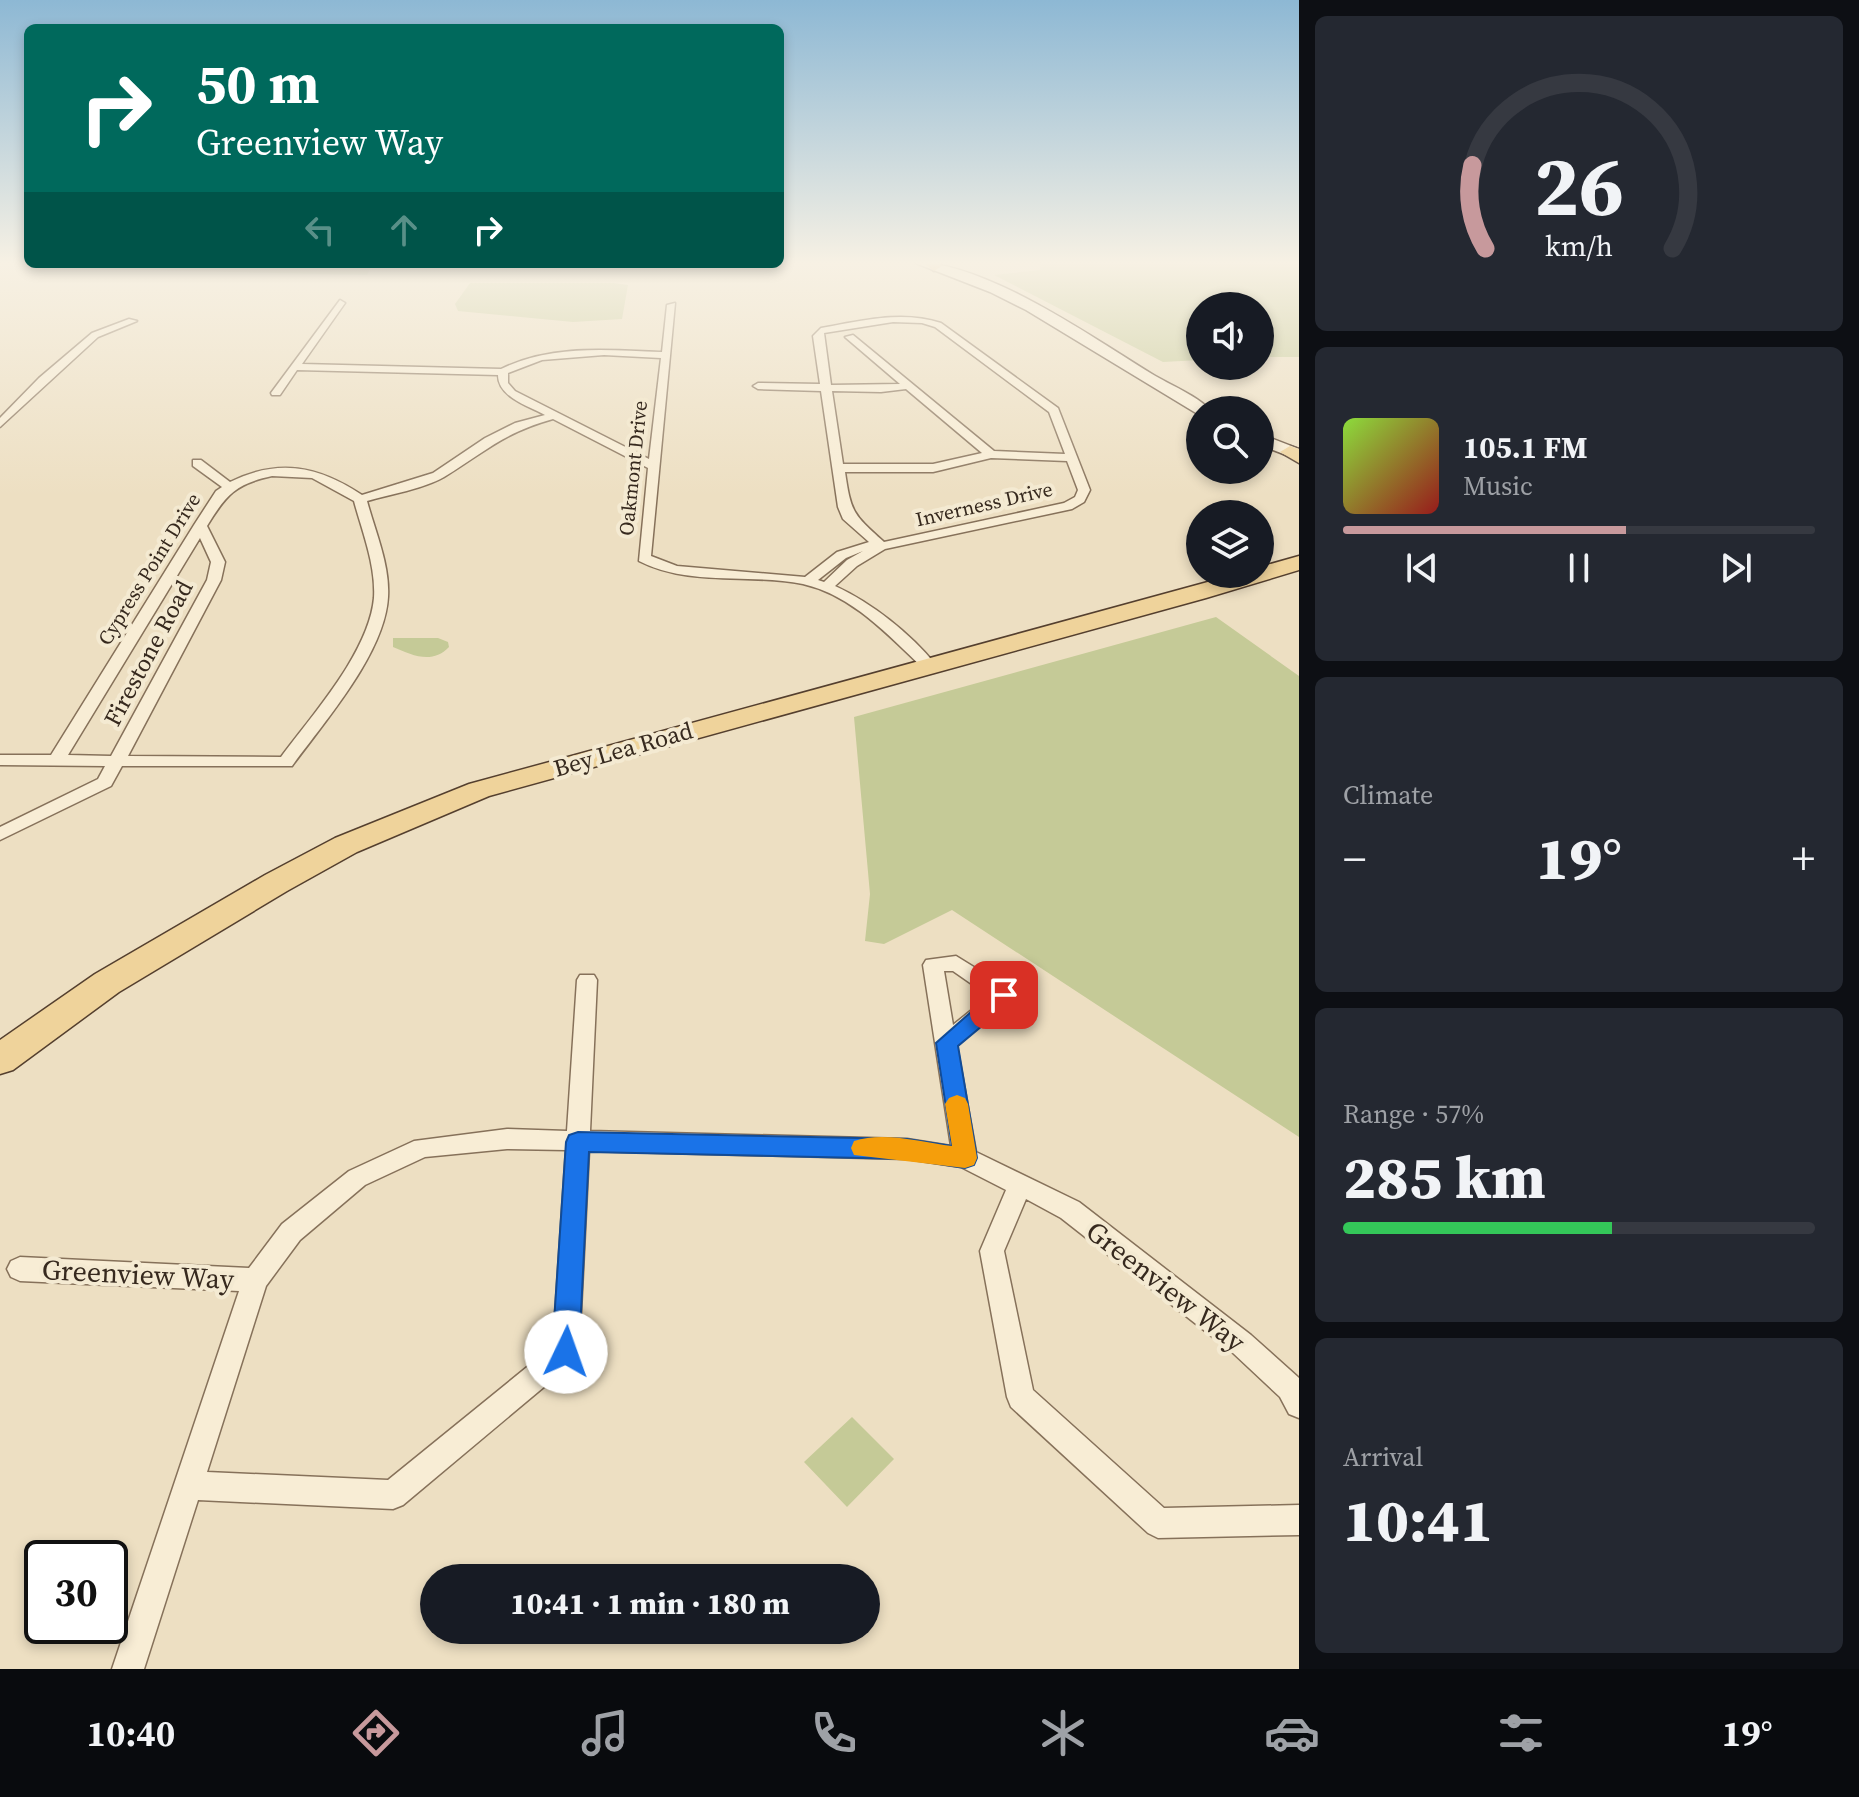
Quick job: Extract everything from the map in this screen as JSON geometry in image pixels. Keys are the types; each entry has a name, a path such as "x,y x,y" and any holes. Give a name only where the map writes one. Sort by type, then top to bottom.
{"main road":[{"name":"Bey Lea Road","path":"0,1060 27,1038 119,976 217,917 346,845 479,790 1299,563"}],"street":[{"path":"0,424 43,380 89,340"},
{"path":"276,393 313,340"},
{"name":"Oakmont Drive","path":"668,340 644,558 668,570 761,573 826,587 854,600 928,665"},
{"name":"Inverness Drive","path":"819,340 848,516 881,546"},
{"path":"853,340 991,454"},
{"name":"Inverness Drive","path":"826,587 862,557 881,546 1068,506 1080,499 1084,490 1054,410 958,340"},
{"path":"1089,340 1186,400"},
{"path":"293,367 503,372 531,358 559,354 666,355"},
{"path":"503,372 503,383 511,393 652,465"},
{"path":"758,386 881,389 907,386"},
{"path":"360,499 437,476 489,440 519,425 552,416"},
{"path":"1274,445 1296,455"},
{"path":"839,468 933,468 991,454 1072,458"},
{"path":"197,463 229,487"},
{"name":"Cypress Point Drive","path":"57,759 220,494 229,487 260,475 307,473 329,479 360,499"},
{"name":"Firestone Road","path":"0,760 286,762 367,643 376,620 382,598 360,499"},
{"name":"Firestone Road","path":"0,834 105,782 214,580 218,562 200,525"},
{"name":"Inverness Drive","path":"808,581 849,550 863,544 881,546"},
{"path":"188,1485 393,1495 566,1352 587,980"},
{"path":"946,1043 965,1158"},
{"name":"Greenview Way","path":"128,1669 255,1280 291,1232 357,1178 422,1148 507,1139 907,1149 965,1158 1070,1210 1201,1312 1290,1388 1299,1404"},
{"path":"1020,1184 992,1251 1021,1397 1158,1523 1299,1520"},
{"name":"Greenview Way","path":"20,1269 255,1280"}],"green space":[{"path":"1120,340 1186,340 1186,361 1163,362"},
{"path":"1274,340 1299,340 1299,357 1274,357"},
{"path":"1216,617 1299,676 1299,1137 952,910 884,944 865,941 870,894 854,717"},
{"path":"393,638 438,638 448,642 449,647 436,656 422,657 393,647"},
{"path":"852,1417 894,1459 847,1507 804,1462"}],"slow traffic":[{"path":"862,1148 907,1149 965,1158 957,1104"}],"route":[{"path":"566,1352 578,1142 907,1149 965,1158 946,1043 1004,995"}]}
